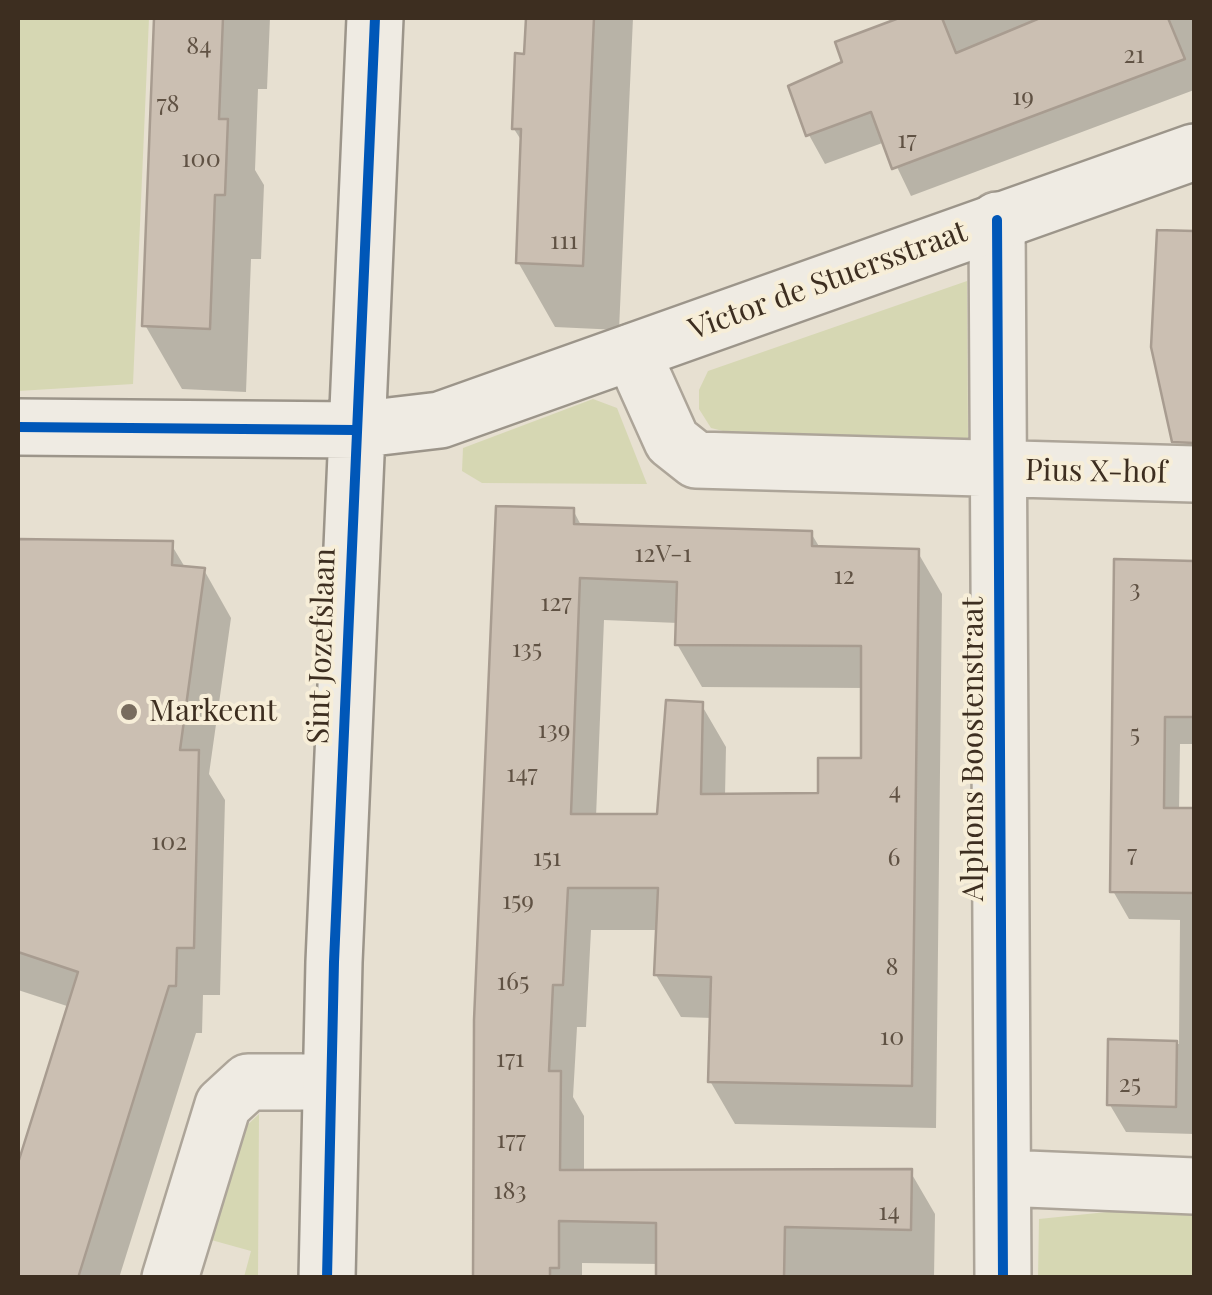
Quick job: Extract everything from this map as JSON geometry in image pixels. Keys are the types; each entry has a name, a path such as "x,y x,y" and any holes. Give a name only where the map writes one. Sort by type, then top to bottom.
{"street":[{"name":"Sint Jozefslaan","path":"327,1278 330,1082 375,18"},
{"name":"Victor de Stuersstraat","path":"18,427 356,430 440,420 1194,152"},
{"name":"Alphons Boostenstraat","path":"997,220 1003,1278"},
{"path":"632,352 672,440 696,460 997,469"},
{"name":"Pius X-hof","path":"997,469 1194,474"},
{"path":"170,1278 222,1106 248,1082 330,1082"},
{"path":"1003,1178 1194,1186"}],"green space":[{"path":"18,18 149,18 133,384 18,391"},
{"path":"967,281 965,443 739,435 711,428 699,409 699,390 708,371"},
{"path":"593,399 617,408 647,484 482,483 462,471 463,448"},
{"path":"259,1114 258,1277 244,1277 251,1251 204,1238 242,1130"},
{"path":"1194,1203 1194,1277 1038,1278 1039,1219"}],"building":[{"path":"154,18 223,18 219,119 228,119 225,195 215,195 210,329 142,326"},
{"path":"526,18 594,18 583,266 516,263 521,129 512,129 515,53 524,54"},
{"path":"899,18 942,18 956,53 1040,18 1168,18 1185,59 892,169 871,112 806,136 788,86 842,62 835,42"},
{"path":"1157,230 1194,231 1194,443 1172,442 1151,347"},
{"path":"496,506 574,508 574,524 812,531 812,546 919,549 912,1086 708,1082 711,977 654,975 658,888 568,888 563,985 553,985 549,1071 561,1071 560,1170 912,1169 911,1230 785,1227 784,1278 656,1278 656,1223 559,1221 559,1268 550,1268 550,1278 473,1278 474,1020","holes":["580,578 677,582 675,645 861,646 861,758 818,758 818,793 701,794 703,702 666,700 657,814 571,814"]},
{"name":"Markeent","path":"18,539 173,541 172,565 205,568 180,750 199,750 194,948 177,948 176,986 169,986 78,1278 18,1278 18,1163 78,972 18,952"},
{"path":"1114,559 1194,561 1194,717 1165,717 1164,808 1194,808 1194,893 1110,892"},
{"path":"1108,1039 1177,1041 1176,1107 1107,1105"}],"cycle path":[{"path":"327,1278 334,962 375,18"},
{"path":"997,220 1003,1278"},
{"path":"18,427 355,430"}],"place":[{"name":"Markeent","path":"129,712"}]}
